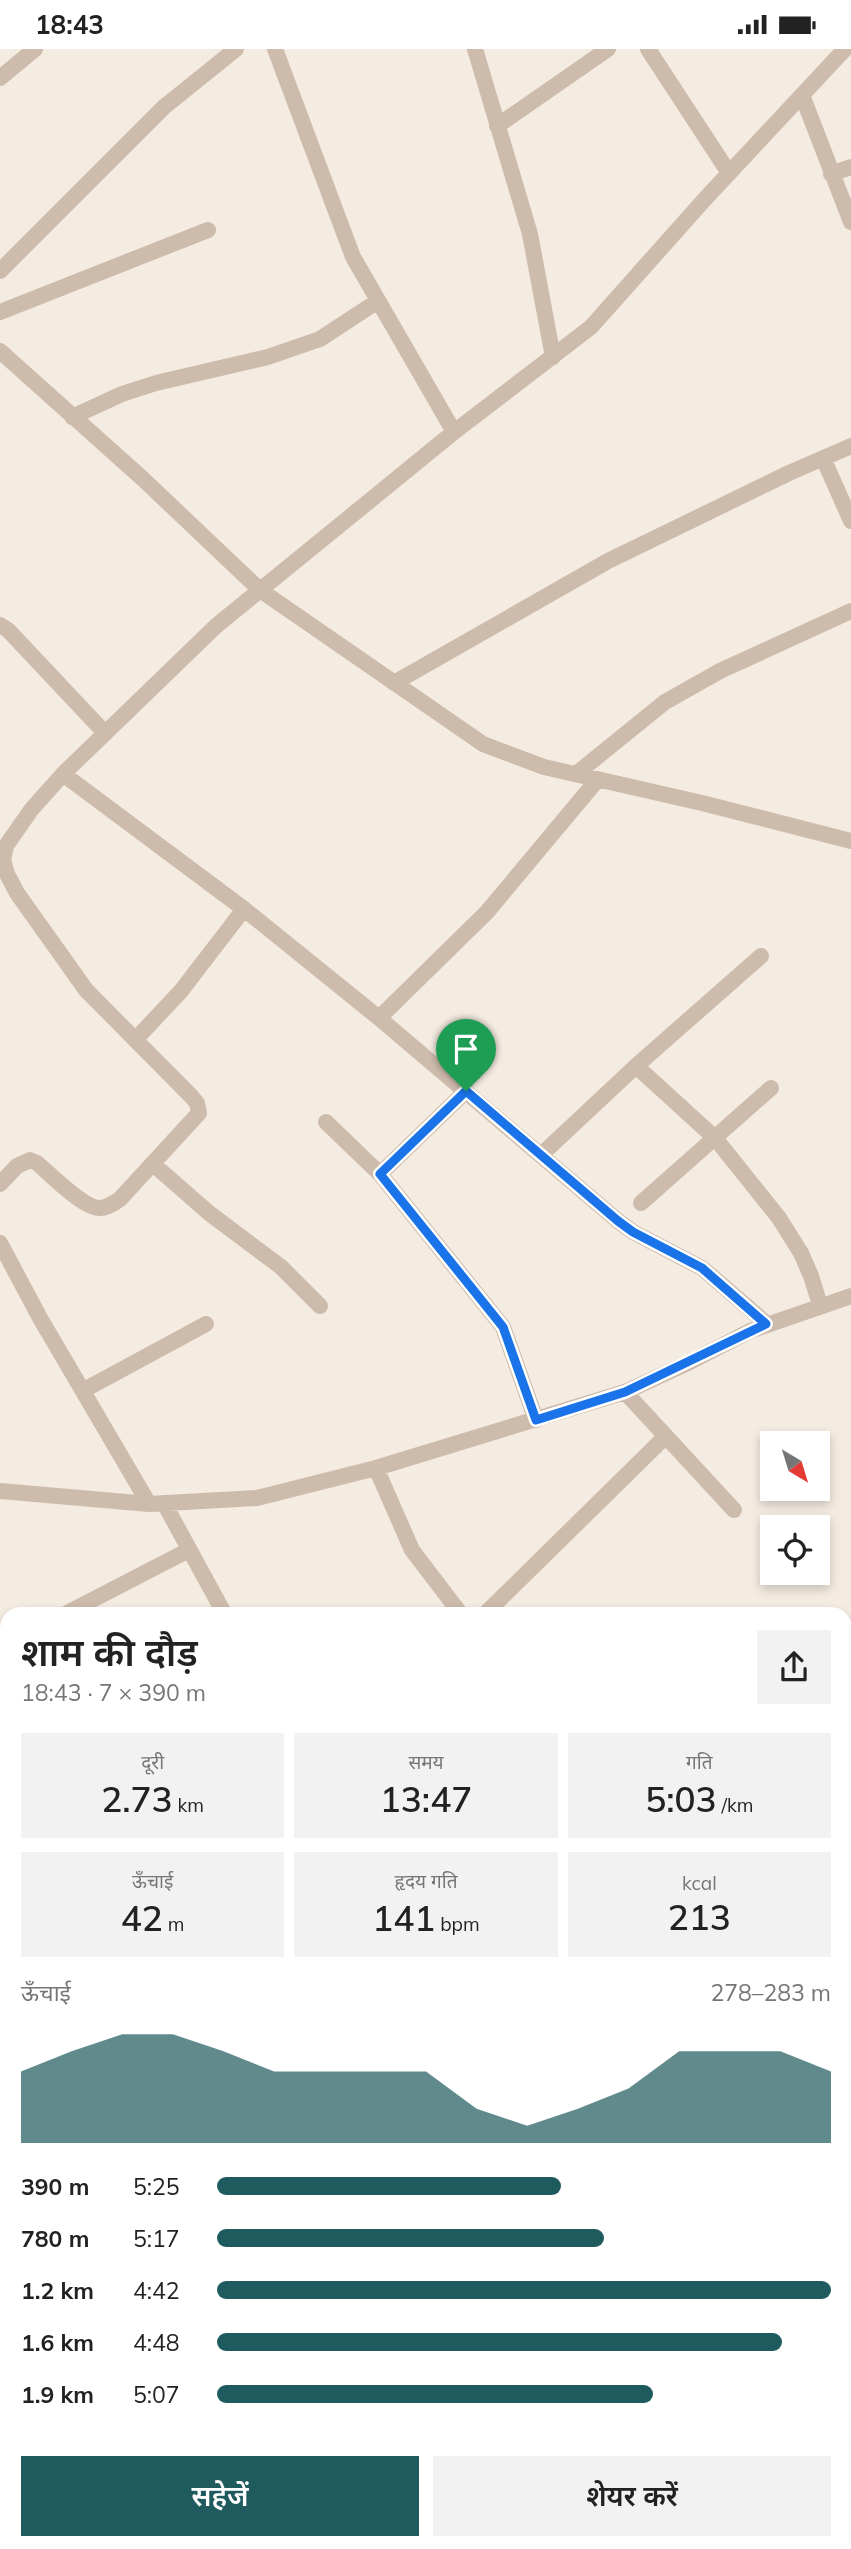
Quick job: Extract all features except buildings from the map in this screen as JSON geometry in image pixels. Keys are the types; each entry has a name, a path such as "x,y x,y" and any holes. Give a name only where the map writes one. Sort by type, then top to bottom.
{"street":[{"path":"0,78 36,49"},
{"path":"0,271 163,107 236,49"},
{"path":"275,49 353,257 454,432"},
{"path":"475,49 530,234 553,357"},
{"path":"498,126 608,49"},
{"path":"648,49 729,173"},
{"path":"0,1184 18,1166 30,1160 85,1203 101,1209 120,1199 196,1118 199,1108 192,1097 86,990 17,893 3,859 6,846 30,810 63,773 216,626 454,432 599,320 729,173 845,49"},
{"path":"802,95 851,222"},
{"path":"831,174 851,167"},
{"path":"0,312 208,230"},
{"path":"72,417 122,394 156,383 268,356 320,339 378,301"},
{"path":"0,351 143,479 260,590 483,744 544,767 851,841"},
{"path":"394,683 608,561 851,446"},
{"path":"823,458 851,521"},
{"path":"576,774 675,696 720,671 851,611"},
{"path":"0,625 8,630 105,733"},
{"path":"63,773 244,909 379,1018 633,1232 702,1268 766,1324"},
{"path":"379,1018 487,912 598,779"},
{"path":"135,1040 181,992 244,909"},
{"path":"541,1155 636,1066 761,956"},
{"path":"636,1066 715,1137 792,1236 811,1276 820,1305"},
{"path":"641,1203 771,1088"},
{"path":"380,1174 466,1091"},
{"path":"326,1122 380,1174 503,1327 536,1420"},
{"path":"153,1164 209,1213 282,1267 320,1306"},
{"path":"0,1243 40,1318 156,1504 189,1550 221,1607"},
{"path":"0,1491 156,1504 257,1498 376,1468 625,1392 766,1324 851,1296"},
{"path":"84,1390 206,1324"},
{"path":"625,1392 734,1510"},
{"path":"492,1607 666,1436"},
{"path":"376,1468 412,1551 455,1607"},
{"path":"79,1607 189,1550"}],"route":[{"path":"466,1091 618,1221 633,1232 702,1268 766,1324 625,1392 536,1420 503,1327 380,1174 466,1091"}]}
